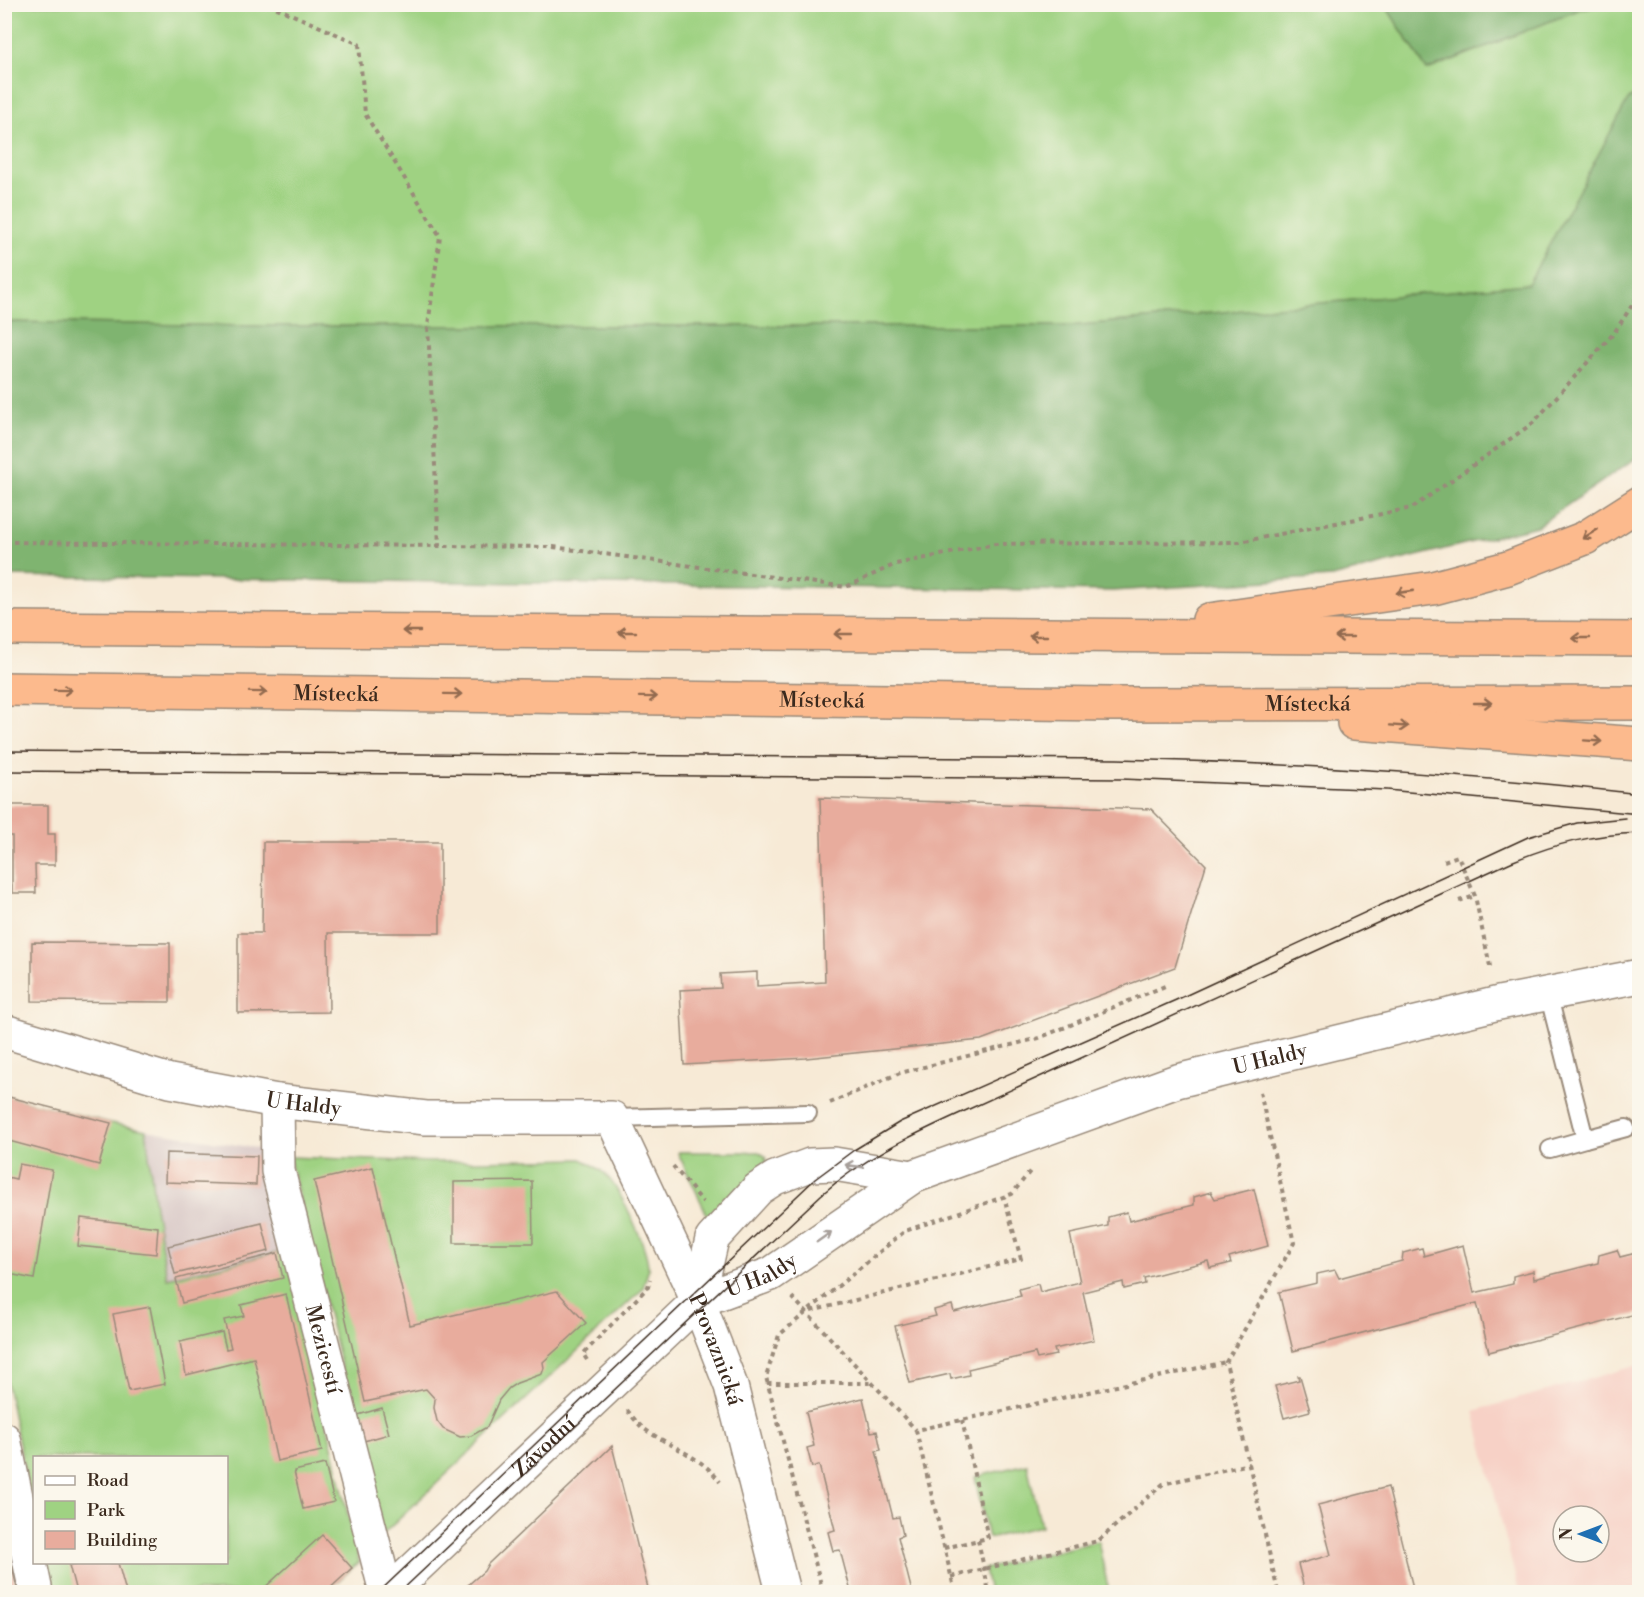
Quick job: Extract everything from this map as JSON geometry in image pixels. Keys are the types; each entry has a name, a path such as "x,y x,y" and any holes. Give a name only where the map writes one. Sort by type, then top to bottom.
{"highway":[{"path":"1096,636 1433,588 1540,557 1586,538 1640,503"},
{"path":"4,628 1640,639"},
{"name":"Místecká","path":"4,689 1110,704 1640,703"},
{"path":"1110,704 1640,744"}],"street":[{"name":"U Haldy","path":"698,1301 771,1274 912,1177 1177,1081 1487,1005 1640,976"},
{"name":"U Haldy","path":"4,1031 170,1081 277,1101 426,1118 612,1118"},
{"name":"Mezicestí","path":"277,1101 278,1171 388,1593"},
{"name":"Provaznická","path":"612,1118 698,1301 731,1386 783,1593"},
{"name":"U Haldy","path":"698,1301 712,1239 758,1189 775,1178 810,1165 834,1164 912,1177"},
{"name":"Závodní","path":"388,1593 698,1301"},
{"path":"4,1439 36,1593"}],"lane":[{"path":"1548,993 1585,1139"},
{"path":"612,1118 807,1113"},
{"path":"1550,1149 1626,1128"}],"path":[{"path":"268,4 359,44 365,114 440,236 428,326 439,546"},
{"path":"4,542 553,547 846,587 897,564 995,544 1240,542 1412,508 1533,423 1614,333 1640,293"},
{"path":"1444,861 1458,856 1475,896 1491,972"},
{"path":"1460,901 1475,896"},
{"path":"807,1113 900,1073 1039,1038 1165,986"},
{"path":"1259,1088 1294,1243 1226,1362 1278,1593"},
{"path":"823,1593 767,1383 766,1377 778,1335 905,1231 1012,1194 1032,1169"},
{"path":"807,1312 1021,1259 1004,1197"},
{"path":"651,1276 648,1287 583,1354 606,1387 642,1427 685,1452 715,1475 721,1483"},
{"path":"807,1312 916,1430 955,1593"},
{"path":"916,1430 1226,1362"},
{"path":"767,1383 873,1383"},
{"path":"944,1548 988,1538 962,1420"},
{"path":"951,1577 1098,1541 1163,1484 1249,1464"},
{"path":"978,1540 989,1593"}],"shaded area":[{"path":"146,1130 261,1149 265,1207 285,1251 167,1278 155,1207"},
{"path":"1639,1365 1639,1592 1519,1592 1474,1411"}],"green space":[{"path":"1385,4 1427,70 1583,8 1639,5 1639,91 1628,101 1529,284 1070,326 249,326 5,322 5,5"},
{"path":"1639,4 1583,8 1427,70 1385,5"},
{"path":"1639,91 1639,456 1537,526 1332,577 1113,591 5,576 5,322 249,326 1070,326 1528,284 1628,100"},
{"path":"4,1096 146,1130 155,1207 167,1278 285,1251 359,1562 326,1592 51,1592 45,1564 228,1564 228,1456 33,1456 33,1511 5,1376"},
{"path":"679,1152 759,1152 765,1156 767,1166 710,1221"},
{"path":"289,1157 431,1162 581,1159 605,1174 611,1182 633,1220 647,1261 648,1271 643,1289 383,1534"},
{"path":"1027,1464 1041,1526 988,1538 975,1477"},
{"path":"1098,1541 1109,1592 989,1592 984,1569"}],"building":[{"path":"820,798 1151,809 1206,865 1175,967 981,1040 806,1058 684,1065 680,990 721,988 720,974 757,972 757,986 825,982"},
{"path":"5,805 48,805 48,834 55,834 55,865 35,865 36,893 12,893 12,836 5,836"},
{"path":"263,842 440,842 440,933 328,933 329,1012 238,1013 238,933 262,933"},
{"path":"32,942 170,943 170,1002 32,1001"},
{"path":"5,1096 111,1123 99,1165 5,1140"},
{"path":"166,1153 257,1156 256,1185 165,1182"},
{"path":"19,1164 52,1170 34,1279 4,1273 4,1194 7,1177 16,1179"},
{"path":"373,1167 410,1325 557,1291 586,1323 543,1362 542,1374 509,1388 499,1400 487,1427 471,1436 460,1437 443,1429 437,1421 434,1408 435,1399 426,1389 365,1402 314,1181"},
{"path":"532,1181 533,1243 454,1243 454,1182"},
{"path":"1254,1189 1268,1246 1229,1257 1231,1263 1210,1268 1208,1261 1144,1278 1145,1284 1124,1289 1123,1282 1083,1292 1094,1340 1054,1349 1056,1355 1037,1359 1035,1353 968,1369 969,1375 951,1379 950,1374 910,1383 895,1326 936,1316 934,1310 952,1305 954,1312 1021,1296 1019,1289 1038,1284 1040,1292 1080,1282 1070,1234 1108,1226 1108,1217 1127,1212 1129,1221 1194,1205 1194,1197 1211,1192 1215,1199"},
{"path":"81,1218 158,1227 156,1254 78,1246"},
{"path":"262,1223 269,1251 175,1274 168,1246"},
{"path":"1463,1245 1474,1293 1513,1284 1513,1276 1533,1271 1534,1279 1598,1263 1599,1255 1617,1250 1620,1257 1640,1252 1640,1313 1489,1352 1477,1303 1293,1351 1279,1292 1317,1283 1317,1274 1335,1270 1339,1278 1402,1261 1403,1253 1422,1248 1424,1256"},
{"path":"277,1253 283,1278 182,1303 176,1279"},
{"path":"286,1294 322,1451 277,1461 254,1358 186,1375 180,1342 222,1332 226,1349 231,1348 224,1320 244,1316 241,1305"},
{"path":"150,1307 165,1384 129,1391 113,1314"},
{"path":"1298,1376 1300,1376 1310,1411 1284,1418 1275,1386 1299,1380"},
{"path":"863,1398 871,1432 877,1431 881,1450 876,1451 893,1518 899,1517 903,1535 898,1537 912,1592 851,1592 840,1550 833,1551 828,1532 835,1530 819,1465 812,1467 807,1448 814,1446 806,1412"},
{"path":"382,1408 389,1434 364,1441 358,1415"},
{"path":"612,1446 649,1592 460,1592 484,1571 488,1564"},
{"path":"325,1464 334,1502 303,1509 294,1471"},
{"path":"1388,1487 1414,1592 1305,1592 1298,1564 1331,1555 1318,1505"},
{"path":"322,1535 352,1568 326,1592 260,1592"},
{"path":"5,1538 18,1592 4,1592"},
{"path":"118,1564 126,1592 76,1592 69,1565"}],"tram line":[{"path":"4,751 1117,759 1379,770 1640,794"},
{"path":"4,771 1121,779 1387,790 1640,814"},
{"path":"379,1592 815,1179 854,1150 900,1122 1176,1000 1528,837 1577,823 1625,818"},
{"path":"400,1592 821,1195 869,1160 938,1123 1511,862 1574,841 1640,833"}]}
